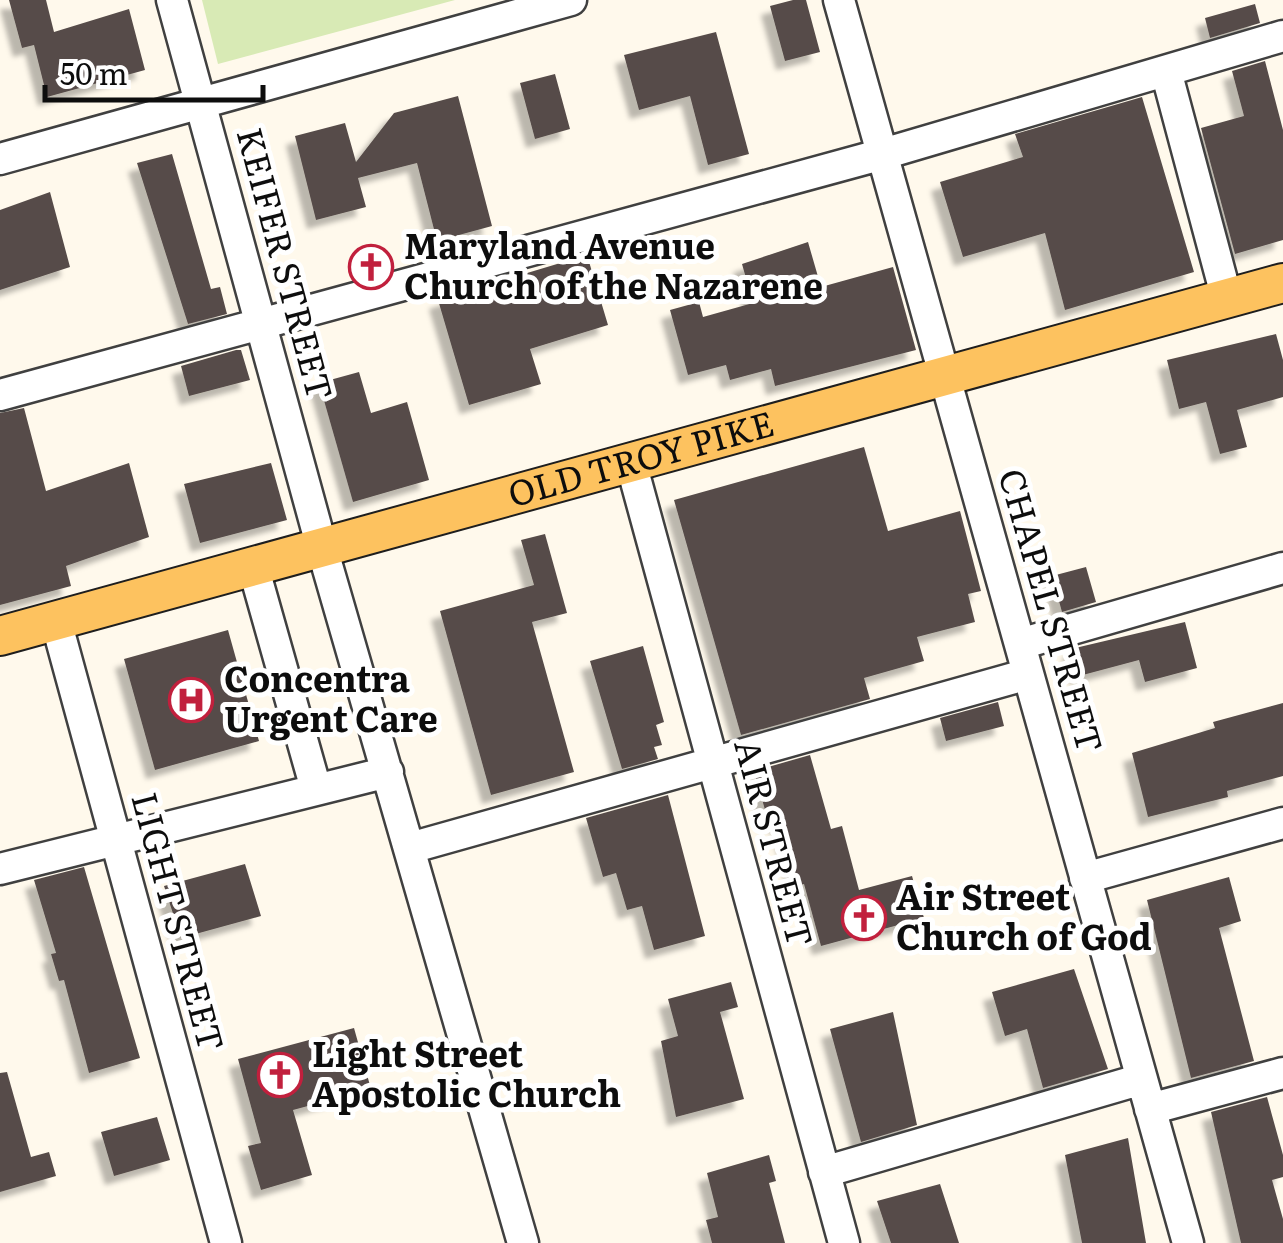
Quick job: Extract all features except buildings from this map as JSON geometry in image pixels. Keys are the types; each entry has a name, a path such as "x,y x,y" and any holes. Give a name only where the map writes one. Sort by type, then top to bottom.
{"main road":[{"name":"OLD TROY PIKE","path":"0,636 1283,283"}],"street":[{"name":"KEIFER STREET","path":"172,0 322,548 523,1243"},
{"path":"0,159 571,0"},
{"name":"CHAPEL STREET","path":"839,0 1188,1243"},
{"path":"0,395 883,154 1283,36"},
{"path":"1166,71 1226,298"},
{"name":"AIR STREET","path":"631,462 844,1243"},
{"path":"253,566 316,789"},
{"path":"1020,644 1283,568"},
{"name":"LIGHT STREET","path":"56,620 226,1243"},
{"path":"410,848 1028,674"},
{"path":"0,869 115,837 388,772"},
{"path":"1085,878 1283,823"},
{"path":"824,1172 1146,1094 1283,1072"}],"green space":[{"path":"202,0 455,0 218,64"}],"place":[{"name":"Maryland Avenue Church of the Nazarene","path":"371,267"},
{"name":"Concentra Urgent Care","path":"191,700"},
{"name":"Air Street Church of God","path":"864,918"},
{"name":"Light Street Apostolic Church","path":"280,1075"}]}
